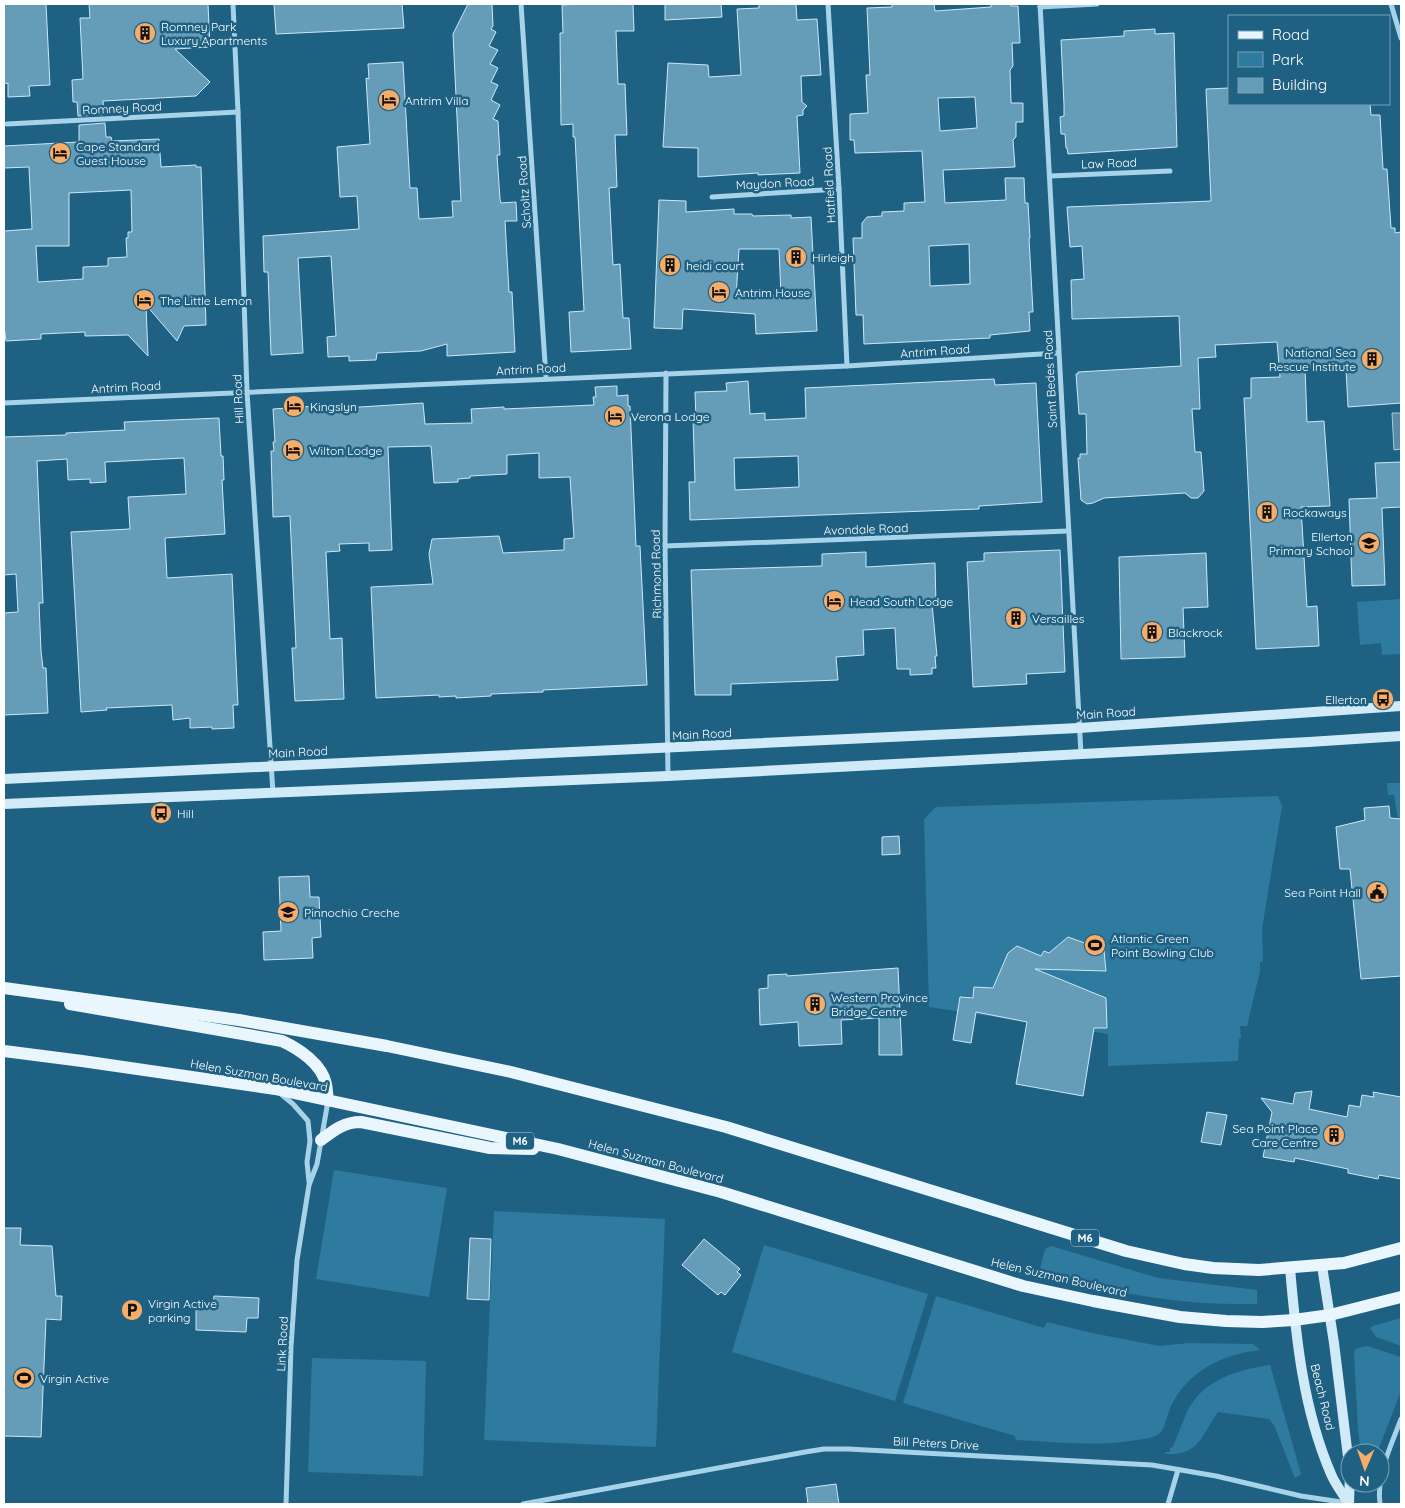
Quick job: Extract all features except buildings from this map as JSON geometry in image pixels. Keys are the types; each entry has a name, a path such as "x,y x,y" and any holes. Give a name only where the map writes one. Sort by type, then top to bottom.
{"main road":[{"name":"Main Road","path":"4,779 1079,728 1401,706"},
{"path":"4,804 668,776 1401,736"},
{"path":"4,988 98,1010 282,1041 301,1052 323,1075 328,1100"},
{"name":"M6","path":"4,988 240,1020 387,1046 511,1072 726,1127 1126,1251 1184,1264 1213,1268 1259,1270 1322,1266 1344,1263 1401,1248"},
{"name":"Helen Suzman Boulevard","path":"4,1051 276,1090 558,1149 721,1192 1024,1286 1093,1301 1180,1317 1262,1322 1294,1320"},
{"path":"322,1140 341,1125 361,1122 490,1148 558,1149"},
{"name":"Beach Road","path":"1322,1266 1350,1473 1349,1504"},
{"name":"Beach Road","path":"1290,1268 1294,1320 1310,1412 1331,1476 1349,1504"},
{"name":"M6","path":"1294,1320 1330,1315 1401,1297"}],"street":[{"name":"Hill Road","path":"233,4 247,392 273,793"},
{"name":"Scholtz Road","path":"521,4 546,378"},
{"name":"Hatfield Road","path":"828,4 847,366"},
{"path":"1040,5 1097,4"},
{"path":"1391,4 1401,38"},
{"name":"Saint Bedes Road","path":"1040,5 1081,754"},
{"name":"Romney Road","path":"7,124 238,112"},
{"name":"Law Road","path":"1050,176 1170,171"},
{"name":"Maydon Road","path":"712,197 839,189"},
{"name":"Antrim Road","path":"4,403 847,366 1058,353"},
{"name":"Richmond Road","path":"666,373 665,546 668,776"},
{"name":"Avondale Road","path":"665,546 1068,531"},
{"name":"Link Road","path":"276,1090 293,1104 308,1122 310,1141 307,1162 309,1185"},
{"name":"Link Road","path":"286,1504 291,1346 297,1260 309,1185 317,1164 328,1100"},
{"path":"1380,1504 1380,1480 1401,1419"},
{"name":"Bill Peters Drive","path":"523,1504 824,1449 1152,1465 1216,1476 1301,1496 1349,1504"},
{"path":"1168,1504 1178,1470"}],"green space":[{"path":"1401,599 1401,654 1382,655 1381,643 1360,645 1357,602"},
{"path":"1387,783 1401,783 1401,819 1398,819 1394,795 1388,795"},
{"name":"Atlantic Green Point Bowling Club","path":"1278,796 1282,806 1262,929 1263,961 1260,962 1260,971 1247,1026 1240,1026 1241,1038 1239,1039 1238,1061 1108,1066 1108,1034 929,1007 924,819 936,807"},
{"path":"334,1170 447,1188 429,1297 316,1279"},
{"path":"494,1211 665,1219 656,1447 484,1440"},
{"path":"764,1245 928,1294 895,1401 732,1352"},
{"path":"1051,1246 1158,1278 1257,1290 1257,1304 1204,1303 1157,1298 1042,1274 1040,1269 1045,1249"},
{"path":"936,1296 1044,1328 1047,1322 1159,1346 1189,1343 1253,1344 1260,1350 1220,1360 1197,1374 1178,1394 1171,1406 1163,1428 1159,1434 1154,1436 1140,1440 1107,1443 1016,1440 1015,1436 903,1403"},
{"path":"1401,1318 1401,1346 1376,1337 1370,1328 1373,1326"},
{"path":"1367,1346 1401,1357 1401,1391 1381,1443 1360,1443 1355,1349"},
{"path":"312,1358 426,1361 423,1476 308,1472"},
{"path":"1270,1365 1301,1474 1295,1478 1274,1425 1269,1419 1218,1412 1198,1443 1192,1448 1176,1454 1165,1454 1165,1452 1170,1452 1170,1448 1173,1447 1188,1410 1203,1391 1213,1383 1234,1373"}],"shaded area":[{"path":"1392,413 1401,413 1401,449 1394,450"}],"place":[{"name":"Romney Park Luxury Apartments","path":"145,33"},
{"name":"Antrim Villa","path":"389,100"},
{"name":"Cape Standard Guest House","path":"60,153"},
{"name":"Hirleigh","path":"796,257"},
{"name":"heidi court","path":"670,265"},
{"name":"Antrim House","path":"719,292"},
{"name":"The Little Lemon","path":"144,300"},
{"name":"National Sea Rescue Institute","path":"1372,359"},
{"name":"Kingslyn","path":"294,406"},
{"name":"Verona Lodge","path":"615,416"},
{"name":"Wilton Lodge","path":"293,450"},
{"name":"Rockaways","path":"1267,512"},
{"name":"Ellerton Primary School","path":"1369,543"},
{"name":"Head South Lodge","path":"834,601"},
{"name":"Versailles","path":"1016,618"},
{"name":"Blackrock","path":"1152,632"},
{"name":"Ellerton","path":"1383,699"},
{"name":"Hill","path":"161,813"},
{"name":"Sea Point Hall","path":"1377,892"},
{"name":"Pinnochio Creche","path":"288,912"},
{"name":"Atlantic Green Point Bowling Club","path":"1095,945"},
{"name":"Western Province Bridge Centre","path":"815,1004"},
{"name":"Sea Point Place Care Centre","path":"1334,1135"},
{"name":"Virgin Active parking","path":"132,1310"},
{"name":"Virgin Active","path":"24,1378"}]}
